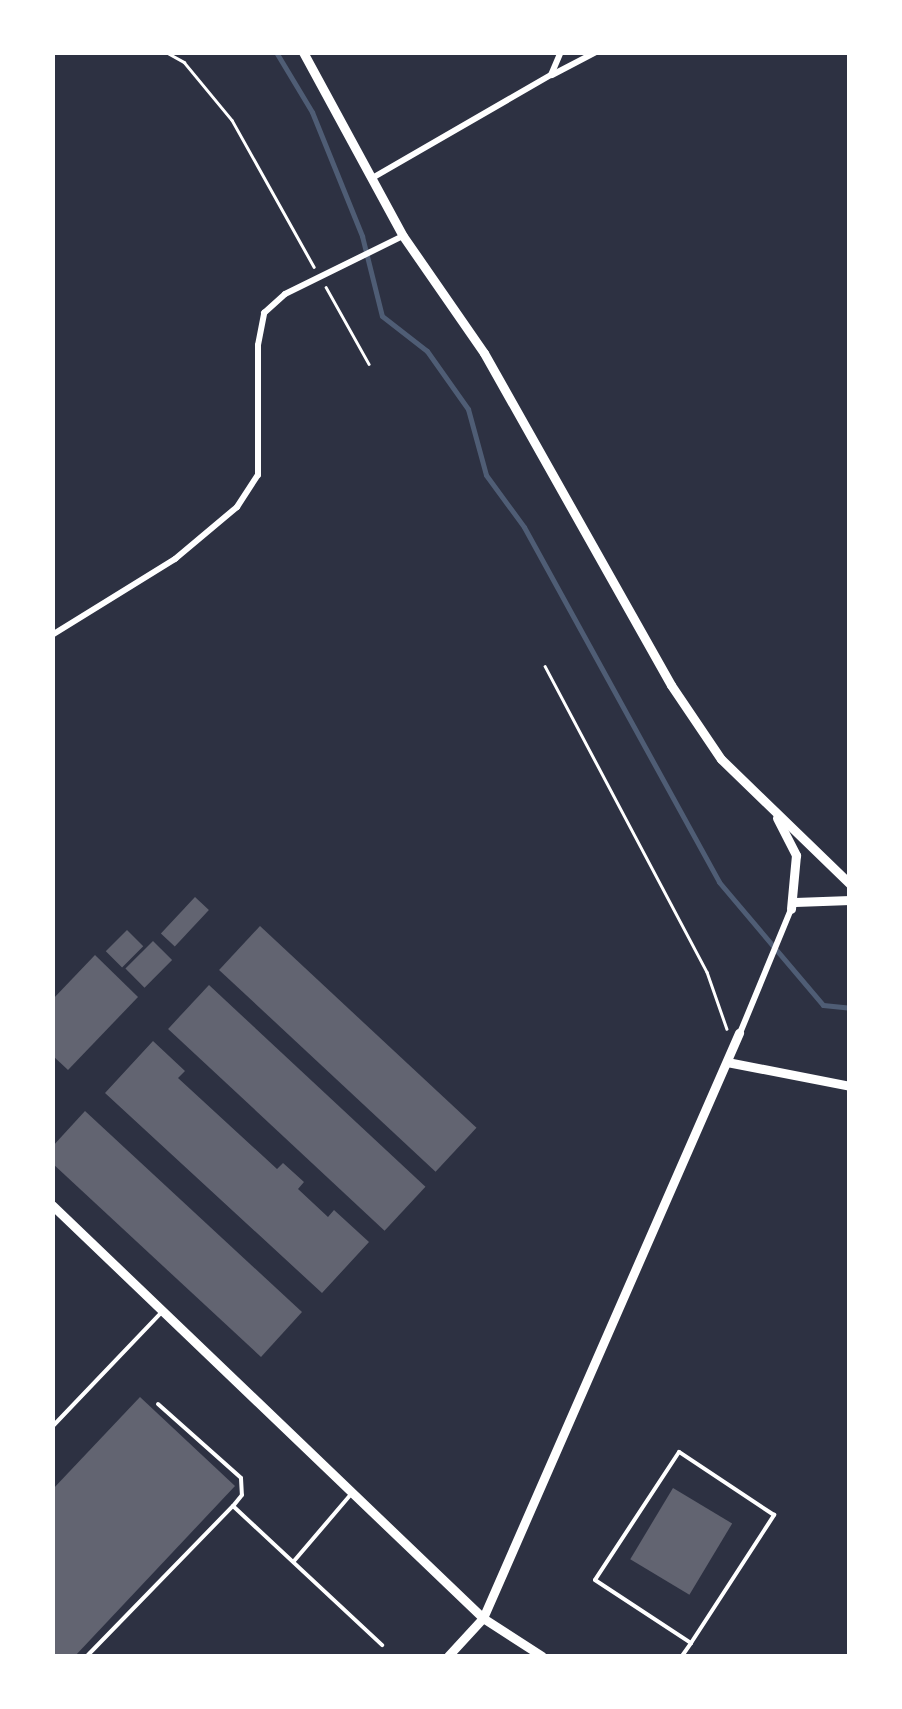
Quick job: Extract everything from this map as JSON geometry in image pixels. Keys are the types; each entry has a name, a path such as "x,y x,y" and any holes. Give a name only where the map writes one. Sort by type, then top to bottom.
{"street":[{"path":"303,52 403,236 484,353 671,685 721,759 777,818 850,884"},
{"path":"551,76 561,52"},
{"path":"374,177 596,52"},
{"path":"52,636 175,559 236,507 258,475 258,344 264,314 286,294 322,280 403,236"},
{"path":"448,1656 482,1618 793,906 796,855 777,818"},
{"path":"793,906 850,900"},
{"path":"727,1062 850,1086"},
{"path":"52,1204 482,1618 542,1656"}],"lane":[{"path":"52,1427 164,1310"},
{"path":"86,1656 242,1495 241,1478 158,1404"},
{"path":"682,1656 692,1643 774,1515 679,1452 594,1580 692,1643"},
{"path":"294,1561 352,1492"},
{"path":"232,1506 382,1645"}],"path":[{"path":"166,52 184,62 232,120 368,364"},
{"path":"545,666 708,972 732,1050"}],"building":[{"path":"195,897 209,910 175,947 161,934"},
{"path":"260,926 476,1128 436,1172 219,970"},
{"path":"127,930 143,946 122,967 106,951"},
{"path":"153,941 172,960 145,988 125,969"},
{"path":"95,955 138,997 68,1070 52,1055 52,1000"},
{"path":"209,985 425,1187 385,1231 168,1029"},
{"path":"153,1041 185,1071 178,1078 277,1169 283,1163 304,1182 298,1189 328,1217 334,1210 369,1242 322,1293 105,1093"},
{"path":"85,1111 302,1312 261,1357 52,1163 52,1147"},
{"path":"140,1397 235,1486 75,1656 52,1656 52,1490"},
{"path":"673,1488 732,1524 689,1595 630,1559"}],"waterway":[{"path":"276,52 312,112 362,236 382,316 427,351 468,409 486,475 524,527 719,882 823,1005 850,1008"}]}
